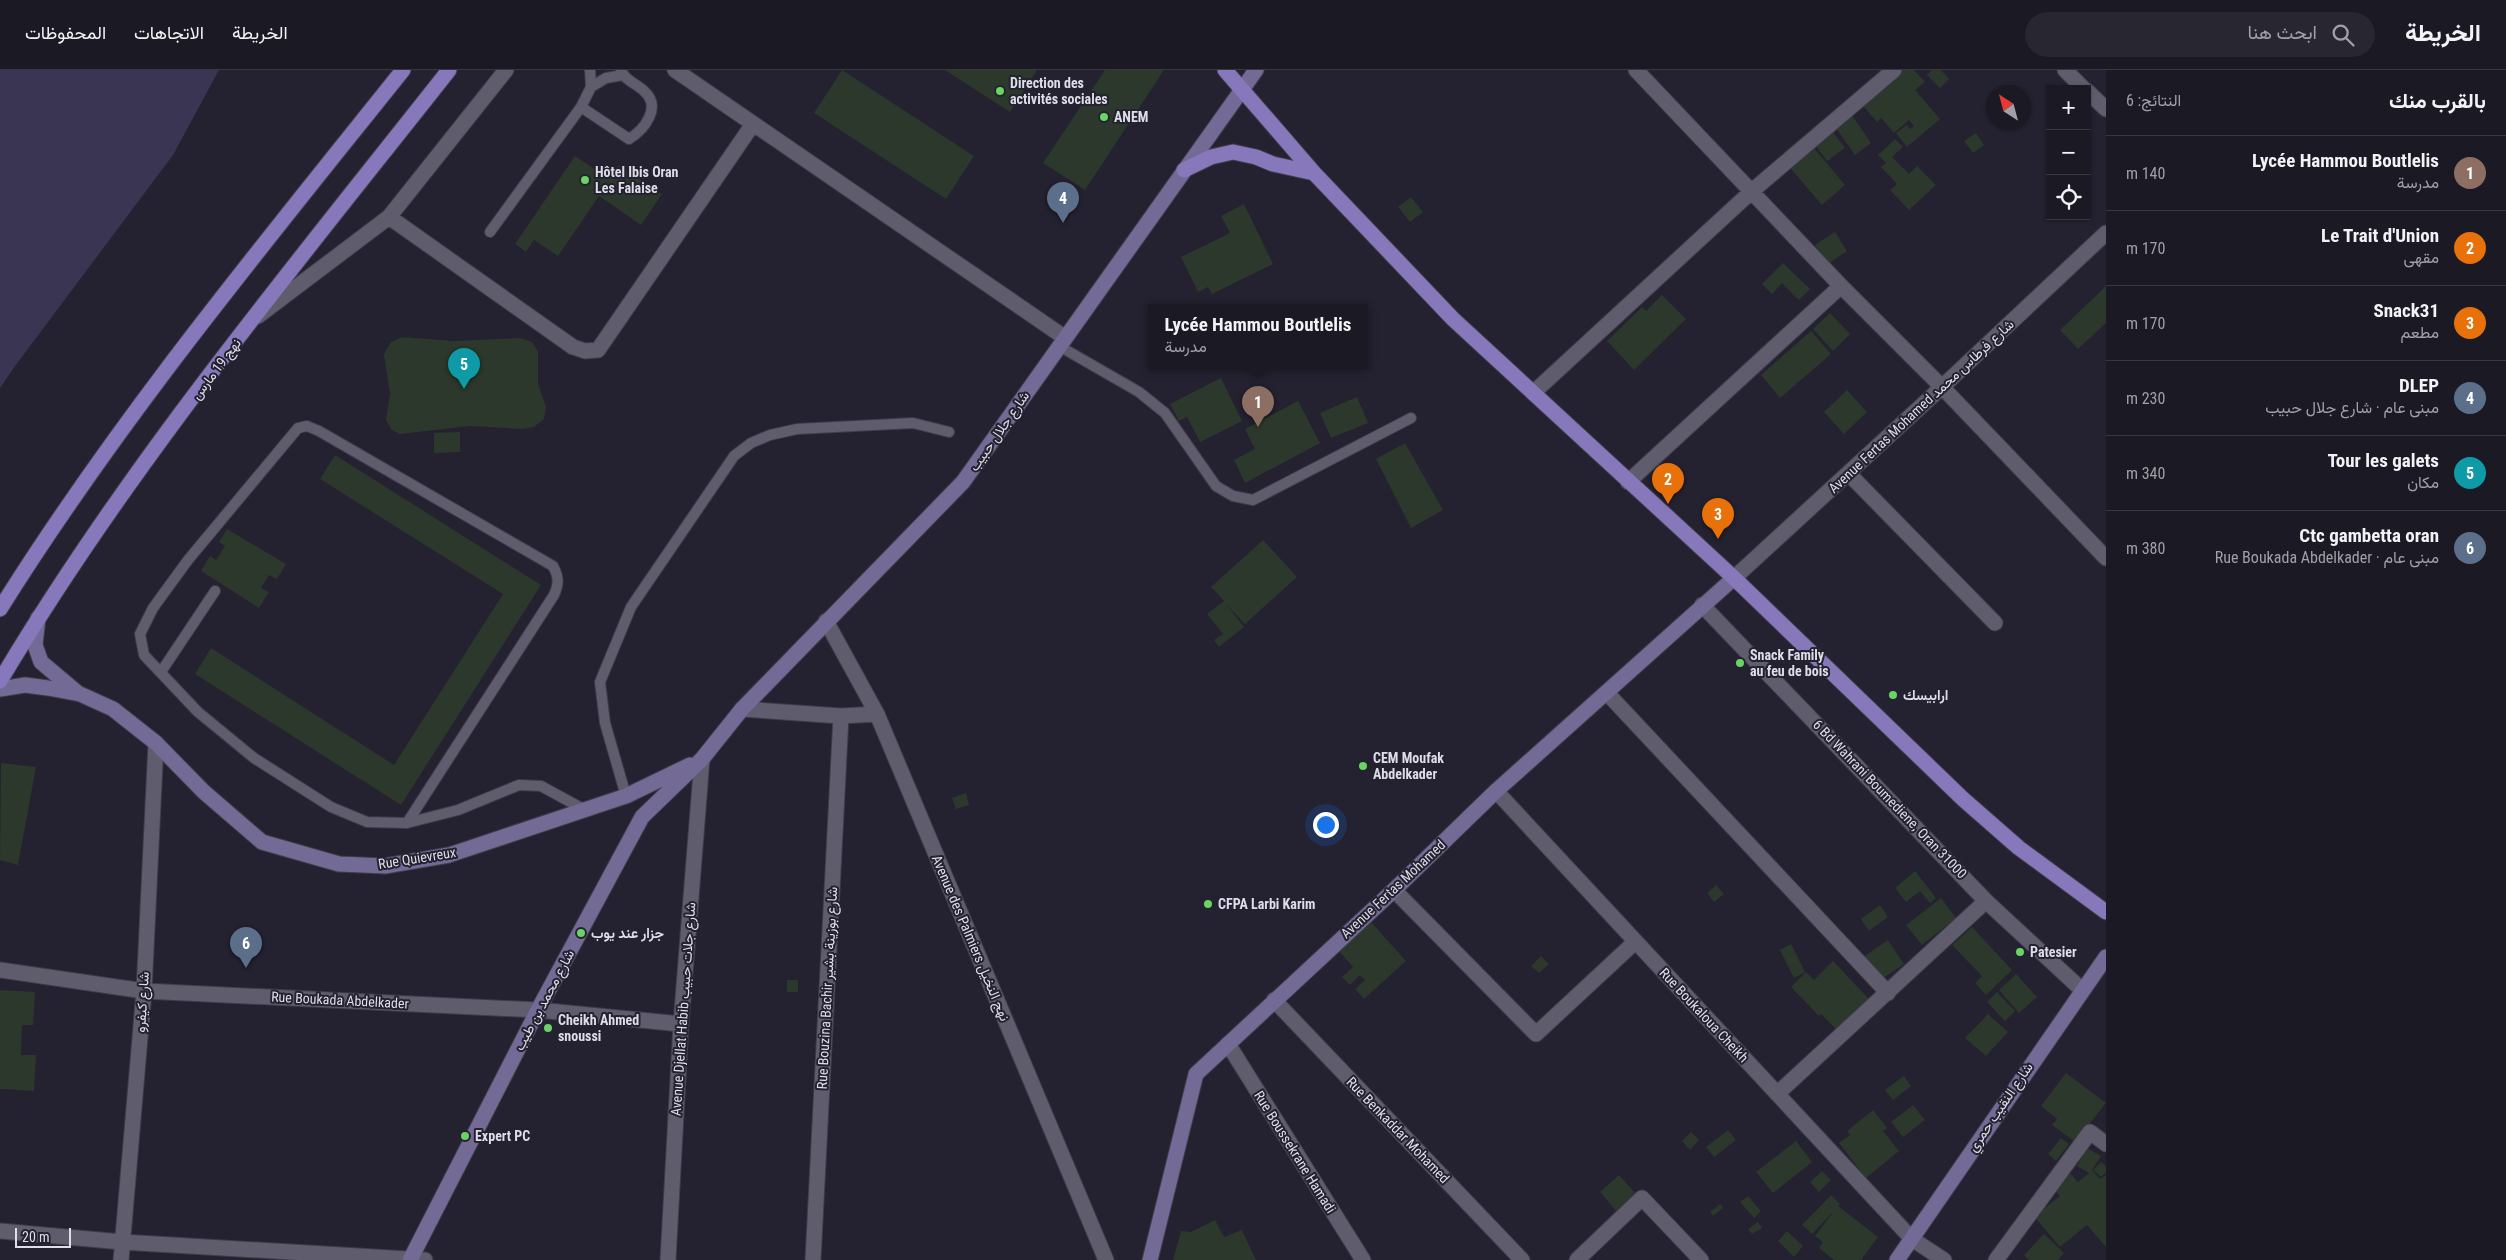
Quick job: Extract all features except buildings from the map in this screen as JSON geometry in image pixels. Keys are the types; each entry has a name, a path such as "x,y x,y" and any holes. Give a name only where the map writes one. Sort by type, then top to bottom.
{"main road":[{"path":"0,609 30,561 161,377 403,70"},
{"name":"نهج 19 مارس","path":"0,681 38,618 148,459 253,320 449,70"},
{"path":"1225,70 1314,173 1453,319 1734,578 1963,799 2019,848 2106,912"},
{"path":"1235,70 1242,89"},
{"path":"1184,170 1211,157 1233,152 1256,157 1273,164 1314,173"}],"street":[{"path":"253,320 389,216 506,70"},
{"path":"675,70 1061,342"},
{"name":"شارع جلال حبيب","path":"702,759 742,709 963,482 1256,70"},
{"path":"1636,70 1841,286 1942,387 2106,558"},
{"path":"1533,393 1752,191 1894,70"},
{"path":"2065,70 2080,85"},
{"path":"2091,95 2106,108"},
{"path":"389,216 573,347 585,350 598,350 753,124"},
{"name":"Avenue Fertas Mohamed شارع فرطاس محمد","path":"1734,578 2106,233"},
{"path":"1628,482 1841,286"},
{"path":"1848,474 1995,623"},
{"name":"Avenue Fertas Mohamed","path":"1150,1260 1196,1074 1394,890 1496,791 1734,578"},
{"name":"6 Bd Wahrani Boumediene, Oran 31000","path":"1702,605 1986,900 2081,989"},
{"path":"38,618 35,645 41,662 80,694"},
{"name":"Avenue des Palmiers نهج النخيل","path":"826,621 877,714 1106,1260"},
{"path":"0,689 25,686 80,694"},
{"path":"1607,693 1888,994"},
{"name":"Rue Quievreux","path":"80,694 113,709 156,743 204,792 262,842 339,864 385,866 449,855 626,796 702,759"},
{"path":"742,709 841,716 877,714"},
{"name":"Rue Bouzina Bachir شارع بوزينة بشير","path":"813,1260 841,716"},
{"name":"شارع كيفرو","path":"121,1260 144,991 156,743"},
{"name":"شارع محمد بن طيب","path":"416,1259 538,1010 642,817 702,759"},
{"name":"Avenue Djellat Habib شارع جلات حبيب","path":"668,1260 680,1024 702,759"},
{"name":"Rue Boukaloua Cheikh","path":"1496,791 1912,1239 1944,1260"},
{"path":"1394,890 1536,1034 1635,942"},
{"path":"1777,1094 1888,994 1986,900"},
{"name":"شارع النقيب حمري","path":"1897,1260 2081,989 2106,957"},
{"name":"Rue Boukada Abdelkader","path":"0,970 144,991 538,1010 680,1024"},
{"name":"Rue Benkaddar Mohamed","path":"1274,1000 1522,1260"},
{"name":"Rue Boussekrane Hamadi","path":"1228,1044 1363,1260"},
{"path":"1996,1260 2090,1132 2106,1144"},
{"path":"1577,1260 1642,1198 1701,1260"},
{"path":"0,1231 122,1242 416,1259"}],"lane":[{"path":"590,70 592,87"},
{"path":"490,232 581,107 592,87 606,78 622,73 652,100 652,115 638,133 630,139 581,107"},
{"path":"1061,342 1139,392 1165,413 1216,486 1233,496 1253,500 1411,418"},
{"path":"626,796 605,723 600,682 631,607 734,456 751,443 770,435 797,429 913,423 949,432"},
{"path":"407,823 554,595 558,580 553,566 319,431 307,426 298,428 188,560 143,625 140,634 144,656 198,712 254,758 331,808 367,822 407,823 458,810 519,785 541,786 585,810"},
{"path":"161,672 215,591"}],"shaded area":[{"path":"0,70 219,70 173,155 0,388"}],"place":[{"name":"Direction des activités sociales","path":"1000,91"},
{"name":"ANEM","path":"1104,117"},
{"name":"Hôtel Ibis Oran Les Falaise","path":"585,180"},
{"name":"DLEP","path":"1063,223"},
{"name":"Tour les galets","path":"464,389"},
{"name":"Lycée Hammou Boutlelis","path":"1258,427"},
{"name":"Le Trait d'Union","path":"1668,504"},
{"name":"Snack31","path":"1718,539"},
{"name":"Snack Family au feu de bois","path":"1740,663"},
{"name":"ارابيسك","path":"1893,695"},
{"name":"CEM Moufak Abdelkader","path":"1363,766"},
{"name":"CFPA Larbi Karim","path":"1208,904"},
{"name":"جزار عند يوب","path":"581,933"},
{"name":"Patesier","path":"2020,952"},
{"name":"Ctc gambetta oran","path":"246,968"},
{"name":"Cheikh Ahmed snoussi","path":"548,1028"},
{"name":"Expert PC","path":"465,1136"}]}
